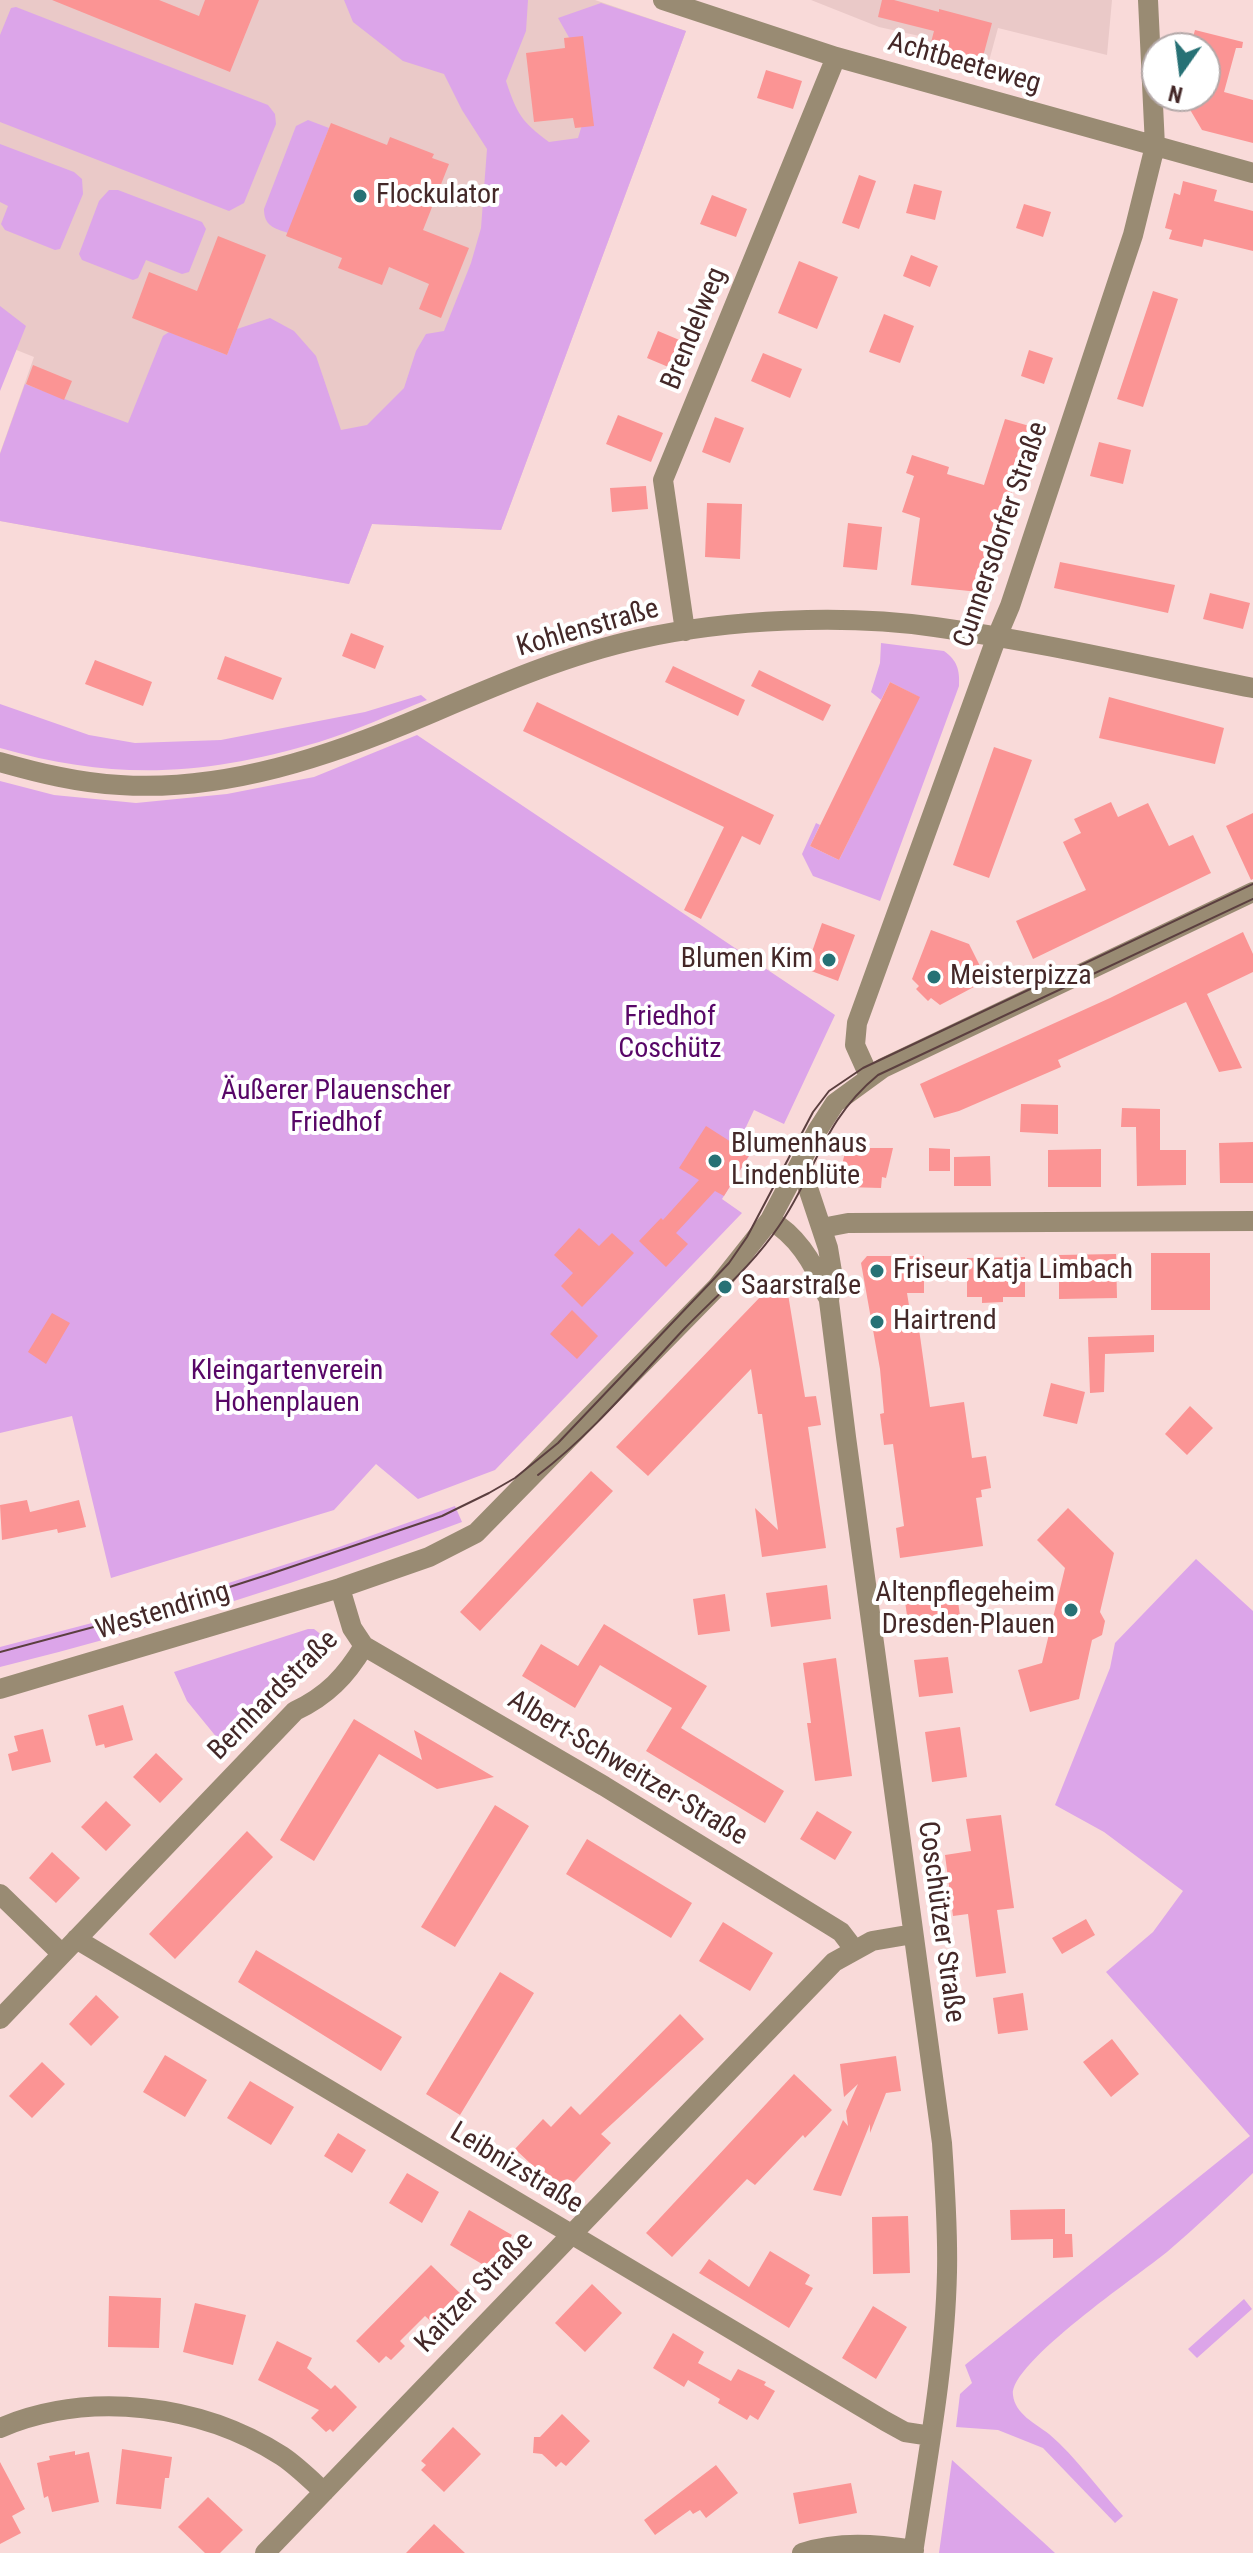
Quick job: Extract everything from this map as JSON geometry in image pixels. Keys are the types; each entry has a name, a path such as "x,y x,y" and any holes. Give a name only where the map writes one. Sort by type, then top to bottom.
{"street":[{"name":"Achtbeeteweg","path":"663,0 836,57 1253,173"},
{"name":"Cunnersdorfer Straße","path":"869,1076 855,1045 857,1023 1010,606 1133,235 1155,146 1148,0"},
{"name":"Brendelweg","path":"685,631 663,480 836,57"},
{"name":"Kohlenstraße","path":"0,762 66,779 122,785 176,785 254,774 327,753 468,697 594,651 640,638 685,631 811,621 934,627 1253,688"},
{"name":"Bernhardstraße","path":"0,2019 295,1711 319,1700 353,1664 364,1646 352,1628 340,1588 429,1557 454,1546 483,1527 717,1287 758,1239 835,1103 869,1076 1253,892"},
{"name":"Coschützer Straße","path":"802,1161 832,1272 829,1301 937,2101 947,2207 947,2275 940,2368 913,2552"},
{"name":"Coschützer Straße","path":"770,1220 809,1258 829,1301"},
{"path":"822,1228 848,1223 1253,1221"},
{"name":"Westendring","path":"0,1689 340,1588"},
{"name":"Albert-Schweitzer-Straße","path":"364,1646 604,1786 841,1932 854,1949"},
{"name":"Leibnizstraße","path":"0,1894 69,1947 571,2234 885,2421 905,2432 931,2436"},
{"name":"Kaitzer Straße","path":"265,2553 834,1962 872,1941 913,1934"},
{"path":"0,2428 53,2413 90,2408 140,2408 190,2416 236,2432 283,2457 324,2492"},
{"path":"802,2553 844,2544 878,2544 913,2552"}],"shaded area":[{"path":"0,0 595,0 686,31 501,530 372,524 349,584 0,521 0,453 34,357 9,347 0,368"},
{"path":"811,0 1112,0 1107,55 998,28 986,72 921,55 924,37 879,27"}],"green space":[{"path":"344,0 528,0 526,31 506,81 521,116 549,142 578,138 588,105 587,69 558,18 601,3 686,31 501,530 372,524 349,584 0,521 0,454 25,384 128,423 163,336 169,332 227,355 237,329 270,318 294,331 316,356 341,430 367,425 404,388 416,351 426,334 444,331 471,263 481,228 487,149 444,74 403,61 353,22"},
{"path":"16,7 268,105 275,114 276,124 244,203 229,211 0,122 0,35 11,8"},
{"path":"308,120 329,128 288,233 268,223 264,209 296,126"},
{"path":"0,144 74,172 82,179 83,194 60,249 55,250 5,230 1,224 8,206 0,202"},
{"path":"109,190 118,190 202,222 206,229 189,272 182,274 146,260 138,278 133,280 82,260 79,254 99,201"},
{"path":"0,306 26,326 0,391"},
{"path":"881,643 944,651 955,662 959,686 880,901 813,876 802,854 816,823 820,825 810,846 839,860 919,697 890,682 881,700 871,692 880,663"},
{"path":"421,695 427,700 319,742 198,768 121,770 42,759 0,748 0,704 89,735 135,743 221,740 365,712"},
{"path":"417,735 835,1015 784,1124 754,1110 738,1144 751,1153 722,1199 742,1213 495,1470 418,1499 376,1464 334,1510 111,1578 72,1416 0,1433 0,781 54,795 136,803 227,794 314,777"},
{"path":"455,1506 462,1522 348,1563 175,1619 0,1667 0,1647 161,1605"},
{"path":"1196,1559 1253,1611 1253,2173 1167,2252 1078,2320 1031,2362 1017,2381 1013,2395 1022,2413 1069,2453 1123,2516 1115,2523 1043,2448 998,2430 956,2427 960,2394 972,2383 965,2365 1250,2136 1106,1972 1153,1932 1183,1891 1104,1832 1055,1805 1110,1668 1115,1643"},
{"path":"314,1629 323,1636 325,1646 321,1653 227,1750 187,1701 174,1672"},
{"path":"1244,2299 1252,2309 1197,2358 1188,2349"},
{"path":"952,2460 1042,2541 1055,2553 939,2553"}],"building":[{"path":"52,0 159,0 199,16 205,0 259,0 230,72"},
{"path":"882,0 894,0 939,12 939,9 992,23 981,64 929,50 934,31 878,17"},
{"path":"583,36 594,126 575,128 573,118 534,122 526,53 565,48 564,38"},
{"path":"1221,36 1243,42 1242,48 1236,48 1224,92 1253,100 1253,143 1202,130 1191,112 1221,112"},
{"path":"766,70 802,81 793,109 757,98"},
{"name":"Flockulator","path":"331,123 387,145 390,137 434,154 432,158 449,164 423,230 469,248 441,318 419,309 429,284 389,267 382,285 338,268 342,258 286,236"},
{"path":"859,175 876,181 859,229 842,223"},
{"path":"1183,181 1217,190 1214,201 1253,211 1253,251 1204,239 1202,247 1169,239 1172,230 1165,228 1174,193 1180,195"},
{"path":"914,184 942,191 935,220 906,213"},
{"path":"712,195 747,209 736,237 700,224"},
{"path":"1024,204 1051,212 1043,237 1016,228"},
{"path":"218,236 266,255 227,355 132,318 149,272 197,291"},
{"path":"911,255 938,266 930,287 903,276"},
{"path":"799,261 838,277 817,329 778,313"},
{"path":"1153,291 1178,299 1143,407 1117,399"},
{"path":"884,314 914,326 900,363 869,352"},
{"path":"658,331 696,347 685,374 647,358"},
{"path":"1029,350 1053,358 1044,384 1021,376"},
{"path":"763,353 802,369 790,398 751,381"},
{"path":"33,365 72,381 64,400 26,384"},
{"path":"618,415 663,433 651,462 606,444"},
{"path":"715,417 744,428 730,463 702,452"},
{"path":"1005,419 1033,427 979,592 911,585 920,518 902,512 914,476 906,473 912,455 949,467 947,474 984,485"},
{"path":"1099,442 1131,450 1123,484 1090,476"},
{"path":"646,486 648,509 612,512 610,488"},
{"path":"707,503 742,504 740,559 705,557"},
{"path":"848,523 882,527 877,570 843,567"},
{"path":"1060,562 1175,585 1168,613 1054,588"},
{"path":"1210,593 1250,603 1243,629 1203,619"},
{"path":"351,633 384,646 375,669 342,656"},
{"path":"225,656 282,678 273,700 217,679"},
{"path":"95,660 152,682 143,706 85,684"},
{"path":"673,666 745,700 738,716 665,682"},
{"path":"759,670 831,705 823,721 751,686"},
{"path":"890,682 920,697 839,860 810,846"},
{"path":"1109,697 1224,728 1215,764 1099,738"},
{"path":"537,702 774,815 760,845 742,836 701,919 684,910 724,827 523,731"},
{"path":"994,747 1032,760 989,878 953,865"},
{"path":"1111,802 1118,817 1148,803 1169,846 1193,835 1211,873 1033,959 1016,921 1086,890 1063,842 1081,833 1074,819"},
{"path":"1253,813 1253,879 1251,880 1226,826"},
{"path":"822,923 855,935 838,981 806,969"},
{"path":"931,930 969,944 987,980 940,1005 931,998 928,1001 916,989 919,986 912,979"},
{"path":"1243,932 1253,954 1253,972 1207,994 1242,1068 1219,1072 1186,1002 1058,1060 1061,1067 959,1111 934,1118 920,1084 1110,998"},
{"path":"1021,1104 1058,1105 1058,1134 1020,1132"},
{"path":"1122,1108 1160,1109 1160,1150 1186,1150 1186,1185 1137,1186 1136,1127 1121,1127"},
{"path":"706,1126 750,1154 724,1196 715,1191 676,1233 688,1244 666,1267 639,1241 699,1180 679,1168"},
{"path":"1253,1142 1253,1183 1220,1183 1219,1143"},
{"path":"846,1148 893,1148 881,1188 846,1187 845,1166 842,1165"},
{"path":"929,1148 950,1149 950,1171 929,1171"},
{"path":"1101,1149 1101,1187 1048,1187 1048,1150"},
{"path":"990,1156 991,1186 954,1186 954,1157"},
{"path":"579,1228 599,1246 612,1233 634,1253 582,1307 561,1286 573,1273 554,1255"},
{"path":"1151,1253 1210,1253 1210,1310 1151,1310"},
{"path":"1116,1254 1117,1298 1059,1299 1059,1255"},
{"path":"867,1256 924,1256 924,1293 907,1293 913,1330 919,1329 930,1407 964,1402 972,1458 986,1456 991,1488 981,1490 982,1497 976,1498 983,1546 900,1558 896,1528 904,1526 893,1444 884,1445 880,1369 861,1263"},
{"path":"1025,1257 1025,1297 1003,1297 1003,1302 982,1303 982,1297 967,1297 967,1258"},
{"path":"780,1285 788,1294 805,1397 816,1396 821,1425 808,1427 826,1548 762,1557 755,1508 778,1530 762,1414 758,1414 751,1369 648,1476 616,1447 764,1293"},
{"path":"572,1310 598,1336 577,1359 550,1334"},
{"path":"52,1313 70,1323 46,1364 28,1352"},
{"path":"1154,1335 1154,1352 1105,1354 1104,1392 1090,1393 1088,1337"},
{"path":"1051,1383 1085,1392 1077,1424 1043,1416"},
{"path":"1190,1406 1213,1428 1187,1455 1165,1434"},
{"path":"591,1471 613,1491 480,1631 460,1612"},
{"path":"27,1500 30,1512 79,1500 86,1527 58,1533 57,1529 2,1540 0,1505"},
{"name":"Altenpflegeheim Dresden-Plauen","path":"1068,1508 1114,1553 1100,1612 1105,1621 1102,1635 1092,1640 1079,1699 1030,1712 1018,1670 1042,1663 1065,1568 1037,1540"},
{"path":"827,1585 831,1619 771,1627 766,1593"},
{"path":"956,1587 961,1623 909,1630 904,1594"},
{"path":"725,1594 730,1631 698,1635 693,1599"},
{"path":"604,1624 707,1686 681,1728 784,1791 765,1823 646,1751 672,1708 600,1665 575,1708 522,1676 541,1644 578,1666"},
{"path":"948,1657 953,1693 919,1697 914,1660"},
{"path":"836,1658 852,1776 815,1781 803,1663"},
{"path":"123,1705 133,1740 105,1748 104,1744 96,1746 88,1715"},
{"path":"354,1719 422,1760 414,1730 494,1777 437,1789 379,1754 314,1861 280,1840"},
{"path":"960,1727 967,1777 932,1782 925,1732"},
{"path":"43,1729 51,1762 12,1771 8,1754 18,1751 14,1736"},
{"path":"156,1753 183,1779 160,1803 133,1777"},
{"path":"106,1801 131,1825 106,1851 81,1827"},
{"path":"495,1805 529,1826 455,1947 421,1927"},
{"path":"817,1811 852,1832 835,1860 800,1839"},
{"path":"1001,1815 1014,1908 997,1910 1006,1973 976,1977 968,1914 953,1916 945,1855 971,1851 966,1819"},
{"path":"247,1831 273,1857 175,1959 149,1934"},
{"path":"587,1839 692,1903 671,1938 566,1874"},
{"path":"52,1852 80,1878 56,1903 29,1878"},
{"path":"1086,1919 1095,1935 1062,1954 1052,1938"},
{"path":"723,1922 773,1953 750,1991 699,1961"},
{"path":"256,1950 402,2037 381,2071 238,1982"},
{"path":"500,1972 534,1993 460,2115 426,2094"},
{"path":"1023,1993 1028,2030 998,2034 993,1998"},
{"path":"96,1995 119,2017 91,2046 69,2024"},
{"path":"680,2014 704,2039 601,2134 611,2143 563,2194 515,2149 543,2119 551,2127 571,2106 580,2115"},
{"path":"1112,2039 1139,2074 1111,2097 1083,2062"},
{"path":"165,2055 207,2080 185,2117 143,2092"},
{"path":"896,2056 901,2091 886,2093 841,2196 813,2190 843,2120 848,2126 846,2111 858,2084 844,2097 840,2064"},
{"path":"42,2062 65,2084 32,2118 9,2096"},
{"path":"794,2074 832,2110 755,2185 747,2179 672,2257 646,2233"},
{"path":"250,2081 294,2107 271,2145 227,2118"},
{"path":"338,2133 366,2150 352,2173 324,2156"},
{"path":"407,2173 439,2192 422,2223 389,2203"},
{"path":"1065,2209 1065,2234 1072,2234 1073,2257 1053,2258 1053,2239 1011,2240 1010,2210"},
{"path":"469,2210 512,2235 492,2270 450,2245"},
{"path":"908,2216 910,2273 873,2274 872,2217"},
{"path":"770,2251 810,2275 805,2284 813,2288 789,2328 699,2273 709,2259 749,2287"},
{"path":"431,2265 465,2298 436,2326 425,2316 400,2341 405,2346 391,2360 386,2356 379,2363 356,2341"},
{"path":"592,2284 622,2313 585,2352 555,2323"},
{"path":"109,2296 161,2298 159,2348 108,2347"},
{"path":"195,2303 246,2315 233,2365 183,2352"},
{"path":"873,2306 907,2327 876,2379 842,2358"},
{"path":"673,2333 704,2352 698,2363 731,2381 738,2369 766,2382 764,2385 775,2391 758,2420 750,2415 747,2420 688,2380 684,2387 653,2368"},
{"path":"277,2341 312,2358 307,2368 331,2389 335,2385 357,2407 333,2432 330,2429 326,2432 311,2418 319,2410 258,2380"},
{"path":"562,2414 590,2441 566,2466 561,2462 556,2467 542,2454 533,2453 534,2437 540,2437"},
{"path":"453,2427 481,2454 444,2492 421,2470 426,2465 421,2461"},
{"path":"122,2449 172,2457 169,2478 165,2478 161,2509 116,2504"},
{"path":"75,2451 75,2455 89,2452 99,2502 52,2512 48,2496 44,2498 37,2463 50,2460 49,2456"},
{"path":"0,2462 25,2509 12,2516 21,2533 0,2544"},
{"path":"716,2465 738,2493 706,2518 700,2510 693,2514 690,2510 655,2535 644,2520"},
{"path":"851,2483 857,2513 799,2524 793,2493"},
{"path":"208,2497 243,2530 220,2553 205,2553 178,2527"},
{"path":"434,2524 465,2553 406,2553"}],"tram line":[{"path":"0,1652 161,1609 442,1516 515,1478 558,1443 729,1263 747,1237 813,1112 829,1091 863,1068 1253,884"},
{"path":"538,1475 596,1424 758,1254 792,1206 844,1110 878,1075 1253,899"}],"place":[{"name":"Flockulator","path":"360,196"},
{"name":"Blumen Kim","path":"829,960"},
{"name":"Meisterpizza","path":"934,977"},
{"name":"Blumenhaus Lindenblüte","path":"715,1161"},
{"name":"Friseur Katja Limbach","path":"877,1271"},
{"name":"Saarstraße","path":"725,1287"},
{"name":"Hairtrend","path":"877,1322"},
{"name":"Altenpflegeheim Dresden-Plauen","path":"1071,1610"}],"park label":[{"name":"Friedhof Coschütz","path":"670,1034"},
{"name":"Äußerer Plauenscher Friedhof","path":"336,1108"},
{"name":"Kleingartenverein Hohenplauen","path":"287,1388"}]}
